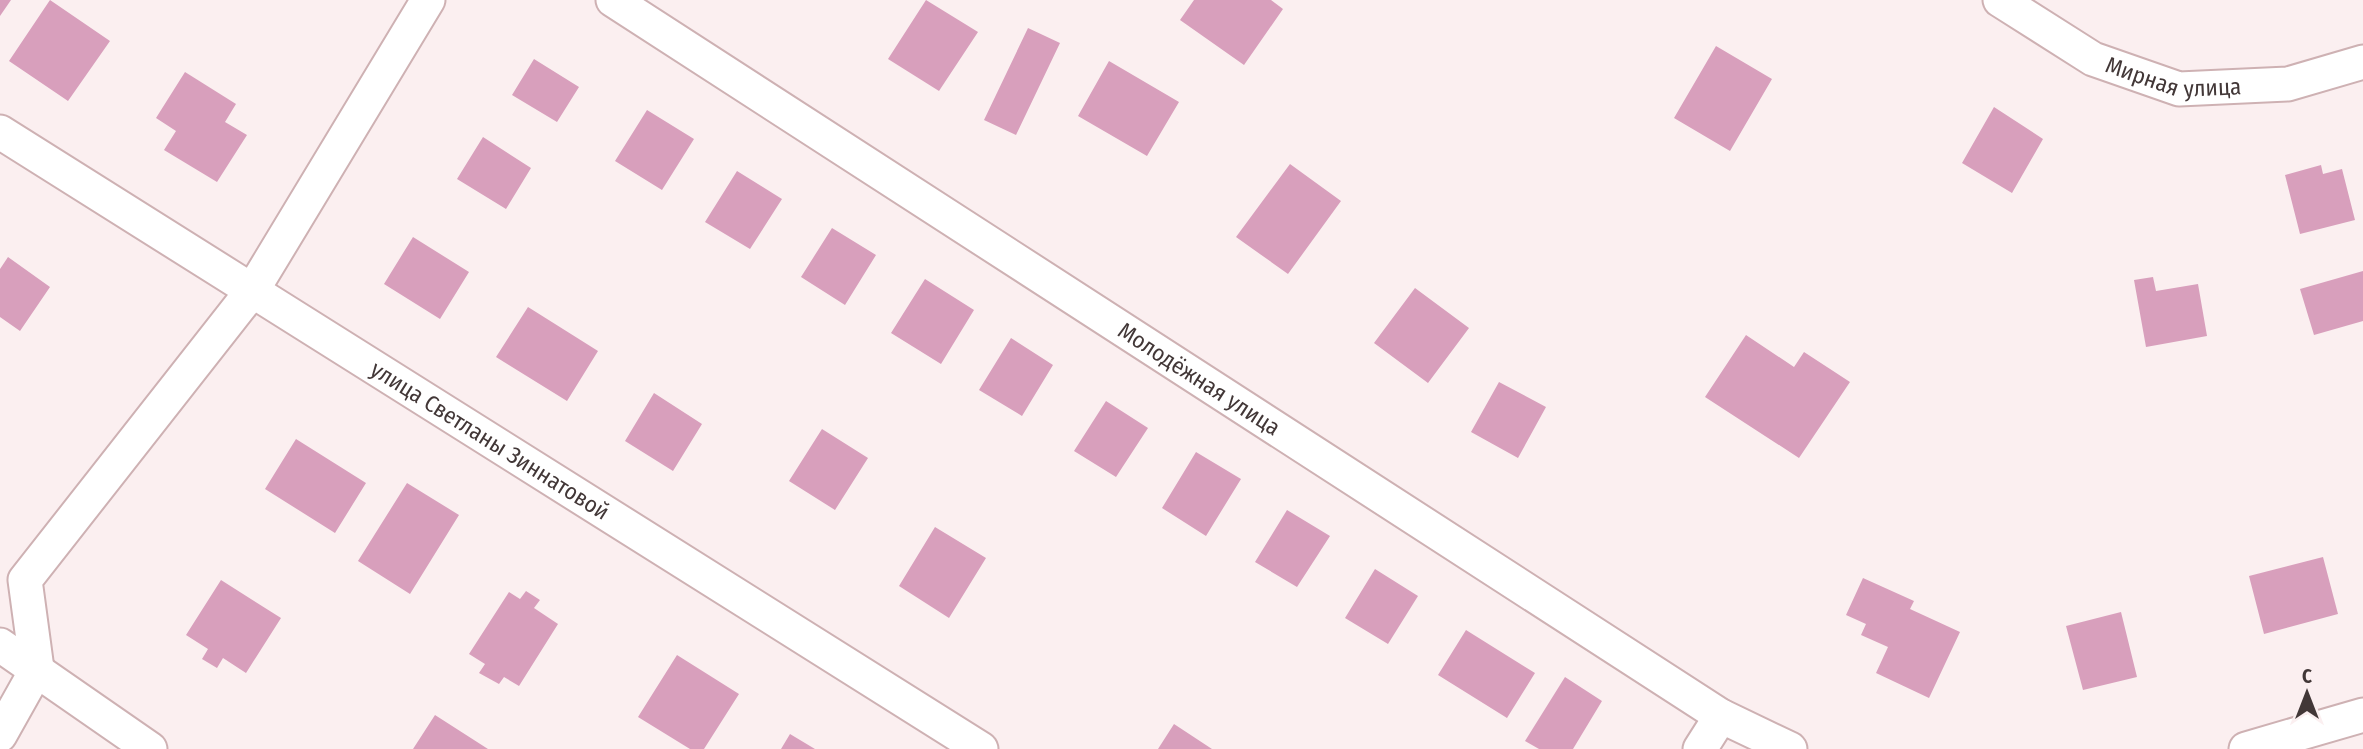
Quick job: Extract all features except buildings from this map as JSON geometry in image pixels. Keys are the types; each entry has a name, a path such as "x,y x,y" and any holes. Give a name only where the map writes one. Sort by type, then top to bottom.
{"street":[{"path":"0,735 37,669 24,580 252,291 428,0"},
{"name":"Молодёжная улица","path":"613,0 1721,716 1790,749"},
{"name":"Мирная улица","path":"2000,0 2093,59 2179,89 2288,84 2363,62"},
{"name":"улица Светланы Зиннатовой","path":"0,132 981,749"},
{"path":"0,645 149,749"},
{"path":"2246,749 2363,715"},
{"path":"1700,749 1721,716"}]}
